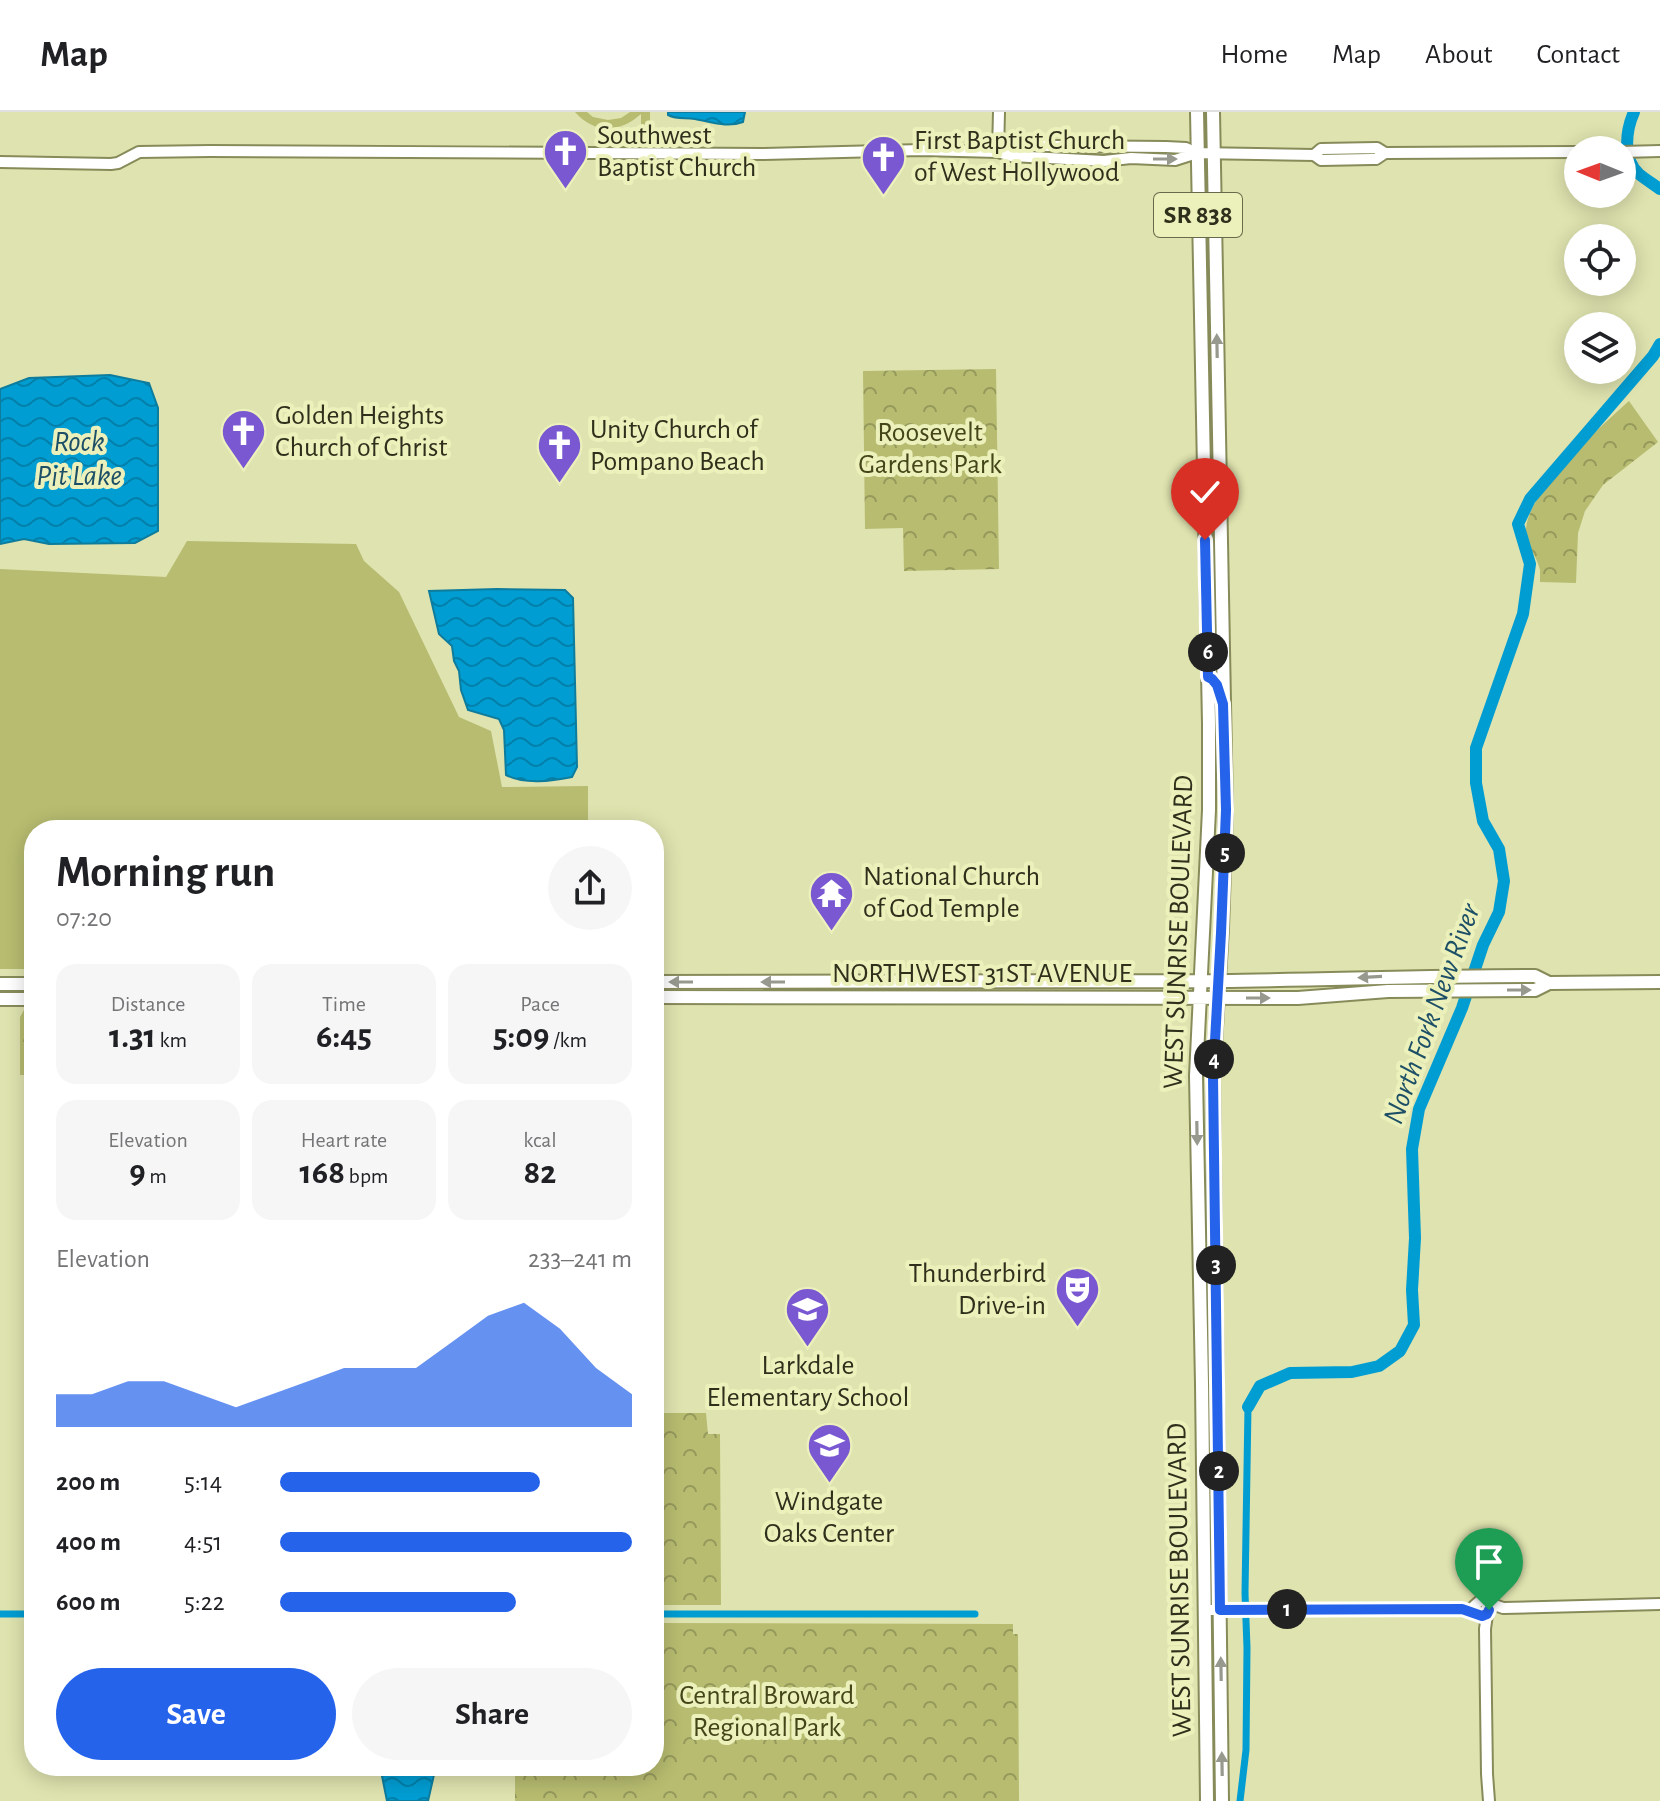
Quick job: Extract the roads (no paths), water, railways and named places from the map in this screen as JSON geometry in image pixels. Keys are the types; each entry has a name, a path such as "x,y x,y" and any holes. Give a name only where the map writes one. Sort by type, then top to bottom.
{"main road":[{"name":"WEST SUNRISE BOULEVARD","path":"1197,112 1209,810 1196,1076 1207,1801"},
{"name":"WEST SUNRISE BOULEVARD","path":"1213,112 1226,810 1213,1077 1227,1610 1222,1801"},
{"path":"1201,363 1205,365 1210,378 1211,430 1219,444"},
{"path":"1208,661 1214,675 1223,683"},
{"path":"1208,677 1217,685 1223,704"},
{"path":"1388,991 1398,987 1409,976"},
{"name":"NORTHWEST 31ST AVENUE","path":"664,982 1219,981 1535,976 1549,983"},
{"name":"NORTHWEST 31ST AVENUE","path":"664,997 1298,998 1388,991 1535,990 1549,983 1660,982"},
{"path":"695,998 721,983"},
{"path":"0,984 24,984"},
{"path":"6,1000 24,987"}],"street":[{"path":"999,112 1001,153"},
{"path":"0,162 111,164 139,152 204,151 764,154 921,150 1104,161 1131,158 1175,160 1197,153 1314,155 1321,160 1376,159 1385,153 1564,152"},
{"path":"1636,151 1660,151"},
{"path":"1204,1610 1482,1610 1660,1604"},
{"path":"1482,1610 1485,1620 1489,1801"}],"water":[{"path":"668,112 745,112 743,122 719,124 675,117 668,115"},
{"name":"Rock Pit Lake","path":"110,375 149,383 158,408 158,531 135,543 49,544 24,539 0,544 0,389 29,378"},
{"path":"565,590 573,598 577,767 572,777 530,781 506,775 504,730 499,719 468,710 452,646 439,634 429,591"},
{"path":"382,1776 434,1776 428,1801 387,1801"}],"waterway":[{"name":"North Fork New River","path":"1634,112 1628,136 1630,161 1639,174 1660,189"},
{"name":"North Fork New River","path":"1248,1407 1260,1386 1290,1373 1352,1372 1379,1366 1400,1351 1414,1325 1412,1149 1419,1109 1462,1008 1483,945 1499,912 1504,881 1499,849 1483,821 1476,783 1476,748 1523,614 1530,564 1518,524 1530,499 1660,344"},
{"path":"1240,1801 1246,1750 1248,1407"},
{"path":"0,1614 24,1614"},
{"path":"664,1614 975,1614"}],"place":[{"name":"Southwest Baptist Church","path":"566,191"},
{"name":"First Baptist Church of West Hollywood","path":"883,196"},
{"name":"Golden Heights Church of Christ","path":"244,471"},
{"name":"Unity Church of Pompano Beach","path":"559,485"},
{"name":"National Church of God Temple","path":"832,932"},
{"name":"Thunderbird Drive-in","path":"1077,1329"},
{"name":"Larkdale Elementary School","path":"808,1348"},
{"name":"Windgate Oaks Center","path":"829,1484"}],"park label":[{"name":"Roosevelt Gardens Park","path":"930,449"},
{"name":"Central Broward Regional Park","path":"767,1712"}]}
